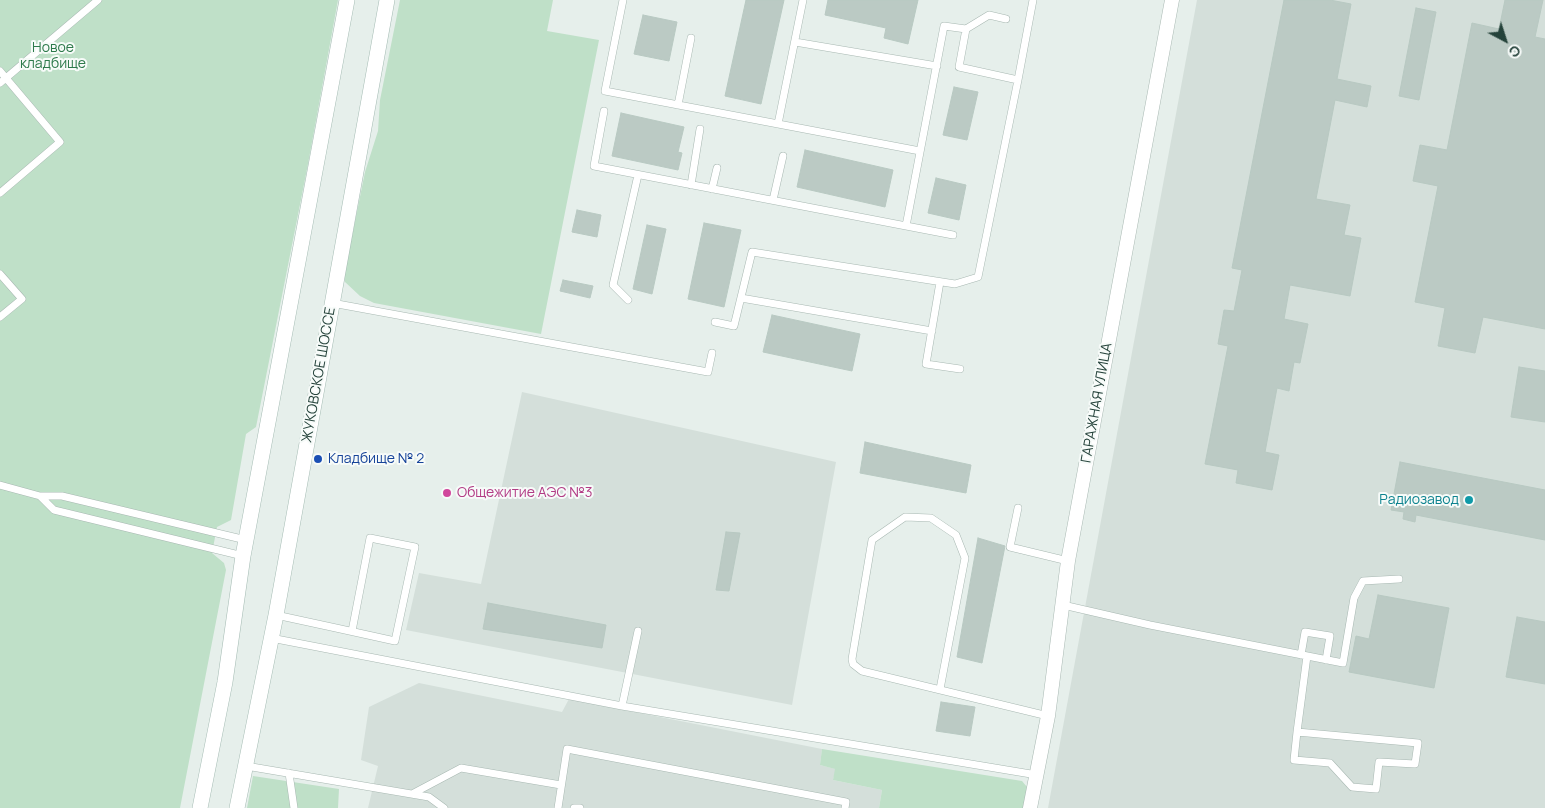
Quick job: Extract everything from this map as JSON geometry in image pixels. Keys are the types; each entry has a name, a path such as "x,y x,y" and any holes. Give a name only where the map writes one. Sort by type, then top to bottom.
{"main road":[{"path":"200,808 225,682 243,556 347,0"},
{"name":"ЖУКОВСКОЕ ШОССЕ","path":"237,808 276,615 387,0"}],"street":[{"name":"ГАРАЖНАЯ УЛИЦА","path":"1030,808 1048,716 1068,561 1172,0"}],"lane":[{"path":"0,83 98,0"},
{"path":"623,0 605,91 920,150"},
{"path":"778,124 803,0"},
{"path":"715,322 734,326 752,252 955,284 978,277 1034,0"},
{"path":"906,226 944,26 966,29 989,15 1006,19"},
{"path":"966,29 959,67 1018,80"},
{"path":"678,105 691,38"},
{"path":"794,42 937,66"},
{"path":"0,70 60,142 0,193"},
{"path":"604,111 594,166 953,235"},
{"path":"691,185 700,129"},
{"path":"773,200 783,156"},
{"path":"712,189 717,168"},
{"path":"628,300 613,285 638,175"},
{"path":"0,274 22,299 0,318"},
{"path":"940,282 926,364 960,369"},
{"path":"740,298 932,331"},
{"path":"332,304 708,372 712,353"},
{"path":"0,486 40,496 62,496 246,540"},
{"path":"40,496 54,510 243,556"},
{"path":"1018,508 1010,548 1068,561"},
{"path":"940,689 965,558 956,535 944,526 931,518 905,517 872,540 852,659 854,664 862,671 1048,716"},
{"path":"276,615 356,632 395,640 415,547 370,538 352,631"},
{"path":"1063,606 1343,663 1354,598 1363,581 1399,579"},
{"path":"622,706 638,631"},
{"path":"1297,732 1418,743 1415,764 1379,762 1376,789 1352,787 1330,763 1294,760 1305,632 1330,636 1326,660"},
{"path":"271,638 622,706 1037,775"},
{"path":"558,808 567,749 846,802 845,808"},
{"path":"246,766 429,797 444,808"},
{"path":"412,794 461,768 561,784"},
{"path":"288,773 294,808"},
{"path":"574,808 580,808"}],"shaded area":[{"path":"1197,0 1545,0 1545,808 1048,808"},
{"path":"522,392 836,462 792,705 406,630 419,573 481,584"},
{"path":"419,683 562,712 569,699 822,749 820,765 836,769 833,780 882,790 879,808 368,808 378,766 361,760 369,707"}],"green space":[{"name":"Новое кладбище","path":"0,0 338,0 256,427 246,434 231,520 217,527 212,553 224,563 226,570 180,808 0,808"},
{"path":"400,0 553,0 547,31 599,40 541,334 374,303 360,296 345,282 344,276 365,172 378,131 380,100"},
{"path":"822,749 1022,781 1027,787 1023,808 879,808 882,790 833,780 835,769 820,765"},
{"path":"253,776 339,789 338,808 247,808"}],"building":[{"path":"746,0 784,0 761,104 725,96"},
{"path":"828,0 918,0 908,44 884,38 886,28 825,15"},
{"path":"1284,0 1330,0 1351,4 1337,79 1371,86 1367,107 1335,100 1316,199 1350,205 1344,235 1361,238 1350,296 1290,285 1284,319 1308,324 1300,363 1294,362 1289,391 1277,388 1265,452 1279,455 1272,490 1236,483 1238,470 1205,464 1228,346 1218,344 1224,310 1234,311 1242,270 1232,268"},
{"path":"1505,0 1543,0 1535,37 1545,39 1545,329 1483,317 1475,353 1438,346 1445,308 1415,302 1438,186 1413,181 1420,145 1447,150 1472,23 1499,29"},
{"path":"1416,8 1436,12 1419,100 1399,96"},
{"path":"643,15 677,22 669,61 634,54"},
{"path":"954,87 978,92 967,140 943,135"},
{"path":"621,113 684,127 678,152 682,153 678,170 612,156"},
{"path":"805,150 893,170 885,207 797,187"},
{"path":"936,178 966,185 959,220 928,213"},
{"path":"577,210 601,215 597,237 572,232"},
{"path":"704,223 741,230 724,307 688,299"},
{"path":"647,225 666,229 652,294 633,289"},
{"path":"563,280 593,286 590,298 560,291"},
{"path":"772,315 860,334 852,371 763,352"},
{"path":"1519,367 1545,371 1545,422 1511,417"},
{"path":"865,442 971,465 966,493 860,473"},
{"name":"Радиозавод","path":"1400,462 1545,490 1545,540 1416,515 1415,522 1403,519 1404,512 1391,510"},
{"path":"726,532 740,533 729,591 716,590"},
{"path":"978,538 1005,546 982,663 957,657"},
{"path":"1378,595 1449,608 1434,688 1349,672 1356,636 1369,639"},
{"path":"488,603 606,625 602,648 483,629"},
{"path":"1517,617 1545,622 1545,684 1506,677"},
{"path":"941,702 975,707 970,736 936,731"}],"place":[{"name":"Кладбище № 2","path":"318,459"},
{"name":"Общежитие АЭС №3","path":"447,493"},
{"name":"Радиозавод","path":"1469,500"}]}
